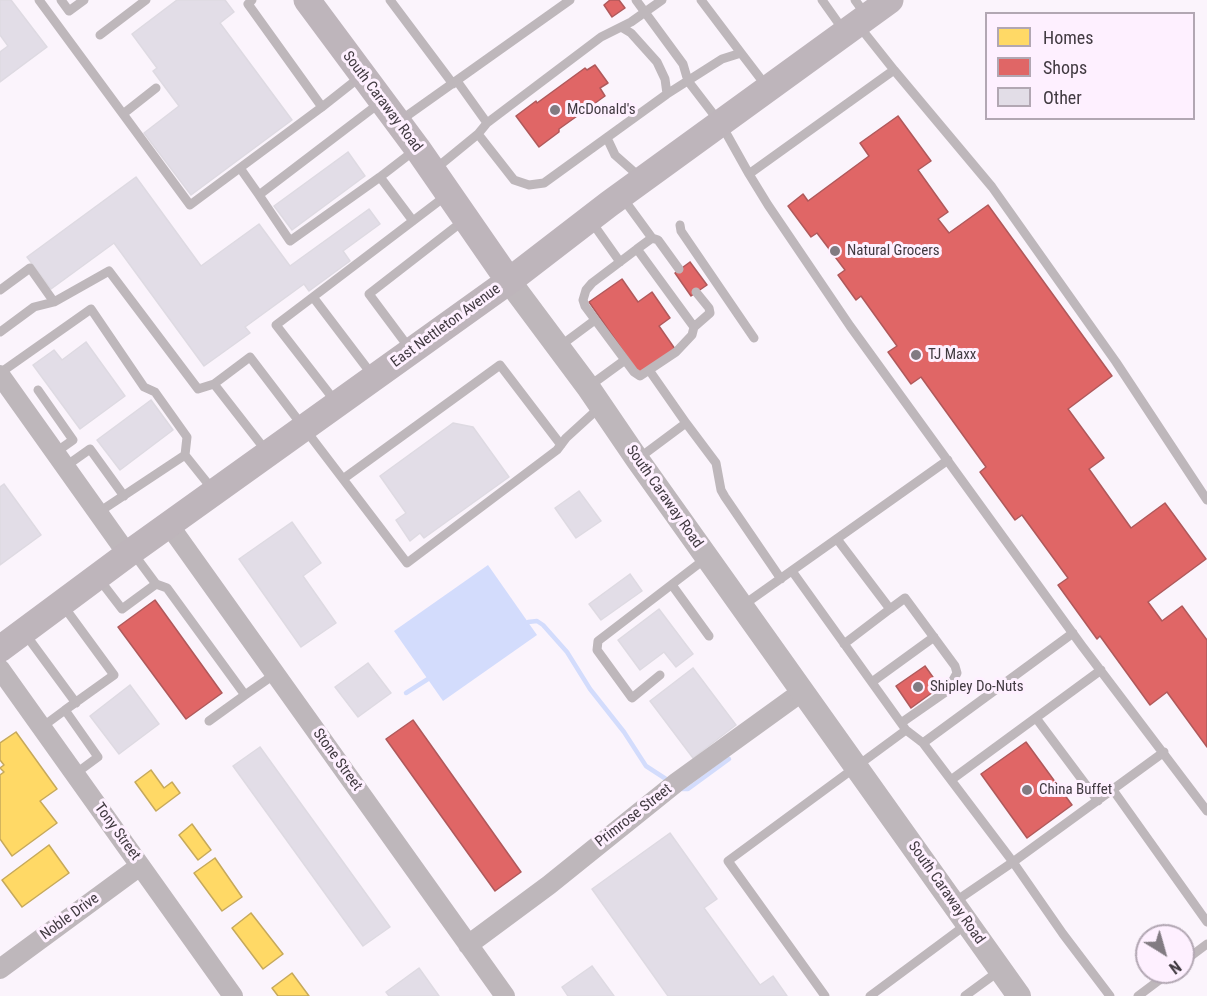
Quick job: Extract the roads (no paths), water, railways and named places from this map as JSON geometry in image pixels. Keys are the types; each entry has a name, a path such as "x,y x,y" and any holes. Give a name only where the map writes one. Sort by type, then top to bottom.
{"main road":[{"name":"South Caraway Road","path":"307,0 417,148 508,281"},
{"name":"East Nettleton Avenue","path":"0,649 508,281 621,195 769,89 870,11"}],"street":[{"name":"South Caraway Road","path":"508,281 594,397 1019,996"},
{"path":"0,374 130,553"},
{"name":"Stone Street","path":"169,525 505,996"},
{"name":"Tony Street","path":"0,669 233,996"},
{"name":"Primrose Street","path":"468,945 549,885 677,782 803,691"},
{"name":"Noble Drive","path":"0,969 140,866"}],"lane":[{"path":"62,0 69,11 84,0"},
{"path":"100,35 146,0"},
{"path":"252,0 248,4 322,107"},
{"path":"390,0 487,123"},
{"path":"259,195 389,112 455,83 570,0"},
{"path":"636,0 683,64 688,81 721,124 764,199 850,326 1073,633 1207,811"},
{"path":"433,171 478,134 487,123 601,37 645,13 662,0"},
{"path":"701,0 769,89"},
{"path":"822,0 870,11 894,70 992,187 1116,362 1207,500"},
{"path":"44,2 190,205 362,76"},
{"path":"621,27 631,33 657,62 665,79 667,94"},
{"path":"478,134 514,180 529,185 544,183 667,94 722,59 741,53"},
{"path":"750,174 894,70"},
{"path":"123,114 156,88"},
{"path":"607,138 615,155 643,180"},
{"path":"240,168 290,241 417,148"},
{"path":"380,177 413,221"},
{"path":"338,404 276,325 448,194"},
{"path":"621,195 652,238 658,240 679,269"},
{"path":"590,219 620,262"},
{"path":"411,351 369,294 465,220"},
{"path":"680,225 681,231 754,338"},
{"path":"652,238 586,290 583,300 595,320 637,375 640,376 676,352 692,335 694,327 710,313 709,308 696,291"},
{"path":"637,249 694,327"},
{"path":"0,290 30,268 54,302"},
{"path":"0,332 34,307 54,302 109,271 198,389 214,384 250,357 407,564 561,445 594,397 625,360"},
{"path":"313,297 374,378"},
{"path":"0,374 91,309 144,387 155,392 187,437 185,455 215,492"},
{"path":"558,347 595,320"},
{"path":"343,479 500,365 561,445"},
{"path":"649,370 716,463 721,490 781,579"},
{"path":"214,384 268,454"},
{"path":"38,390 84,453"},
{"path":"637,459 686,423"},
{"path":"61,459 73,440"},
{"path":"61,459 84,453 90,449 124,495"},
{"path":"99,512 185,455"},
{"path":"742,606 948,460"},
{"path":"837,539 890,609"},
{"path":"130,553 156,584 167,588 245,695"},
{"path":"660,675 632,698 597,650 598,641 707,557"},
{"path":"792,571 904,727 923,743 1110,996"},
{"path":"98,577 122,609 156,584"},
{"path":"672,585 709,636"},
{"path":"825,996 728,861 856,766 904,727 946,691 957,673 956,666 905,598 844,644"},
{"path":"42,728 114,675 62,603"},
{"path":"24,632 76,703"},
{"path":"923,743 1073,633"},
{"path":"872,682 934,637"},
{"path":"951,780 1101,670"},
{"path":"210,722 275,674"},
{"path":"65,710 98,757 75,774"},
{"path":"1036,718 1098,801"},
{"path":"953,903 1164,752"},
{"path":"1113,790 1207,922"},
{"path":"870,996 968,924"},
{"path":"965,996 1001,970"},
{"path":"1138,996 1154,984"}],"water":[{"path":"488,565 537,635 443,701 394,631"}],"waterway":[{"path":"528,622 537,621 543,625 567,652 590,689 624,732 646,766 669,781"},
{"path":"406,693 428,679"},
{"path":"682,789 688,789 729,759"}],"place":[{"name":"McDonald's","path":"555,110"},
{"name":"Natural Grocers","path":"835,251"},
{"name":"TJ Maxx","path":"916,355"},
{"name":"Shipley Do-Nuts","path":"918,687"},
{"name":"China Buffet","path":"1027,790"}]}
